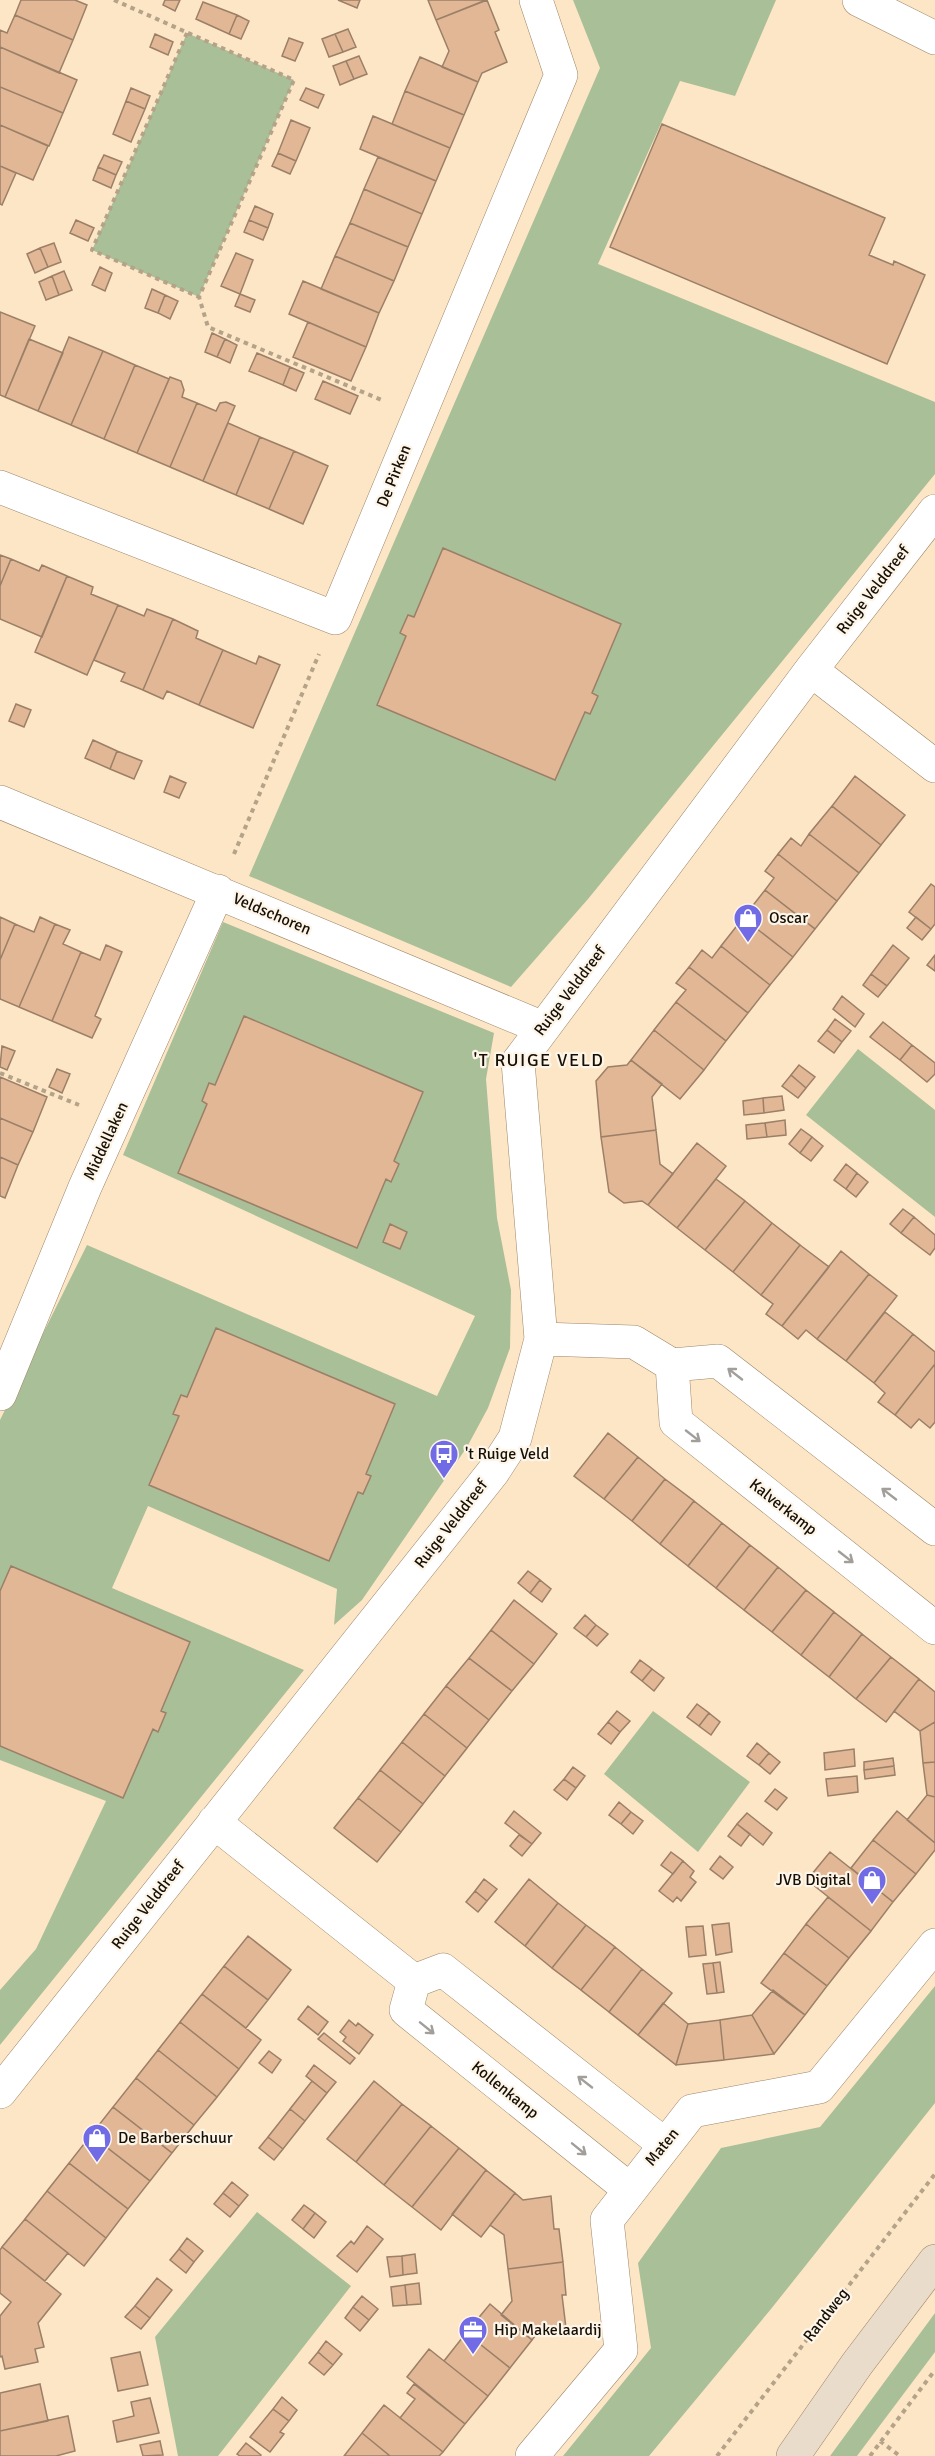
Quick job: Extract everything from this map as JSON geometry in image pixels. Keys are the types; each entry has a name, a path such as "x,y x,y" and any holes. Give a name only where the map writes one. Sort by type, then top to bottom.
{"main road":[{"path":"793,2456 857,2364 935,2261"},
{"path":"776,2456 857,2364"}],"street":[{"name":"De Pirken","path":"335,618 561,75 536,0"},
{"path":"859,0 935,38"},
{"path":"0,487 335,618"},
{"name":"Ruige Velddreef","path":"0,2092 498,1463 515,1438 541,1339 518,1062 811,670 935,511"},
{"path":"811,670 935,766"},
{"name":"Veldschoren","path":"0,801 543,1028"},
{"name":"Middellaken","path":"0,1394 85,1187 218,891"},
{"path":"541,1339 634,1342 672,1365 718,1361 935,1529"},
{"name":"Kalverkamp","path":"672,1365 676,1422 935,1628"},
{"path":"214,1822 414,1981 443,1970 664,2144"},
{"name":"Maten","path":"532,2456 621,2350 607,2220 664,2144 692,2110 819,2087 935,1945"},
{"name":"Kollenkamp","path":"414,1981 406,2010 629,2189"}],"path":[{"path":"114,0 294,80 199,297 208,327 418,416"},
{"path":"187,33 92,250 199,297"},
{"path":"218,891 335,618"},
{"path":"0,1073 116,1119"},
{"name":"Randweg","path":"717,2456 935,2174"},
{"path":"870,2456 935,2370"},
{"path":"880,2441 900,2456"}],"green space":[{"path":"573,0 776,0 735,96 680,81 598,264 935,402 935,474 588,899 511,987 249,876 600,68"},
{"path":"187,33 294,80 199,297 92,250"},
{"path":"223,922 494,1033 486,1079 497,1218 511,1290 510,1348 488,1408 467,1447 362,1600 334,1625 337,1589 148,1506 112,1588 304,1670 0,2045 0,1990 36,1949 106,1801 0,1760 0,1420 87,1245 437,1396 475,1316 123,1155"},
{"path":"858,1049 935,1110 935,1217 806,1115"},
{"path":"653,1711 750,1782 698,1852 604,1774"},
{"path":"935,1986 935,2103 771,2309 649,2456 563,2456 651,2348 638,2263 721,2148 820,2127"},
{"path":"257,2212 351,2286 218,2456 178,2456 155,2337"},
{"path":"935,2313 935,2352 857,2456 830,2456"}],"building":[{"path":"21,0 75,0 87,5 73,40 15,15"},
{"path":"165,0 180,0 175,11 163,5"},
{"path":"338,0 360,0 357,8"},
{"path":"428,0 486,0 436,20"},
{"path":"487,0 499,30 495,32 507,62 482,73 478,82 442,67 449,51 436,20"},
{"path":"203,2 237,15 229,34 196,19"},
{"path":"15,15 73,40 59,73 0,47 0,30 7,33"},
{"path":"237,15 249,21 241,39 229,34"},
{"path":"348,29 356,47 343,52 335,34"},
{"path":"155,34 173,42 168,55 150,47"},
{"path":"335,34 343,52 329,57 322,39"},
{"path":"289,38 303,43 295,61 282,56"},
{"path":"0,47 77,80 63,113 0,87"},
{"path":"359,56 367,74 354,79 346,61"},
{"path":"420,57 478,82 464,115 405,91"},
{"path":"346,61 354,79 340,85 333,66"},
{"path":"0,87 63,113 49,146 0,125"},
{"path":"131,88 150,96 145,109 126,101"},
{"path":"306,88 324,95 318,108 300,100"},
{"path":"405,91 464,115 450,148 392,124"},
{"path":"126,101 145,109 131,142 113,134"},
{"path":"373,116 450,148 436,181 360,149"},
{"path":"291,120 310,128 296,161 278,153"},
{"path":"662,124 885,218 869,255 893,265 894,261 925,275 887,364 610,247"},
{"path":"0,125 48,146 33,180 0,166"},
{"path":"278,153 296,161 290,174 272,166"},
{"path":"104,155 122,162 116,175 98,167"},
{"path":"378,157 436,181 422,214 364,189"},
{"path":"0,166 16,173 2,205 0,204"},
{"path":"98,167 116,175 111,188 93,180"},
{"path":"364,189 422,214 408,247 350,223"},
{"path":"255,206 273,214 268,228 249,220"},
{"path":"76,220 94,228 88,241 70,233"},
{"path":"249,220 268,228 263,240 244,232"},
{"path":"350,223 408,247 394,281 335,256"},
{"path":"54,243 61,262 48,267 40,248"},
{"path":"40,248 48,267 35,273 27,254"},
{"path":"236,253 253,260 240,294 221,286"},
{"path":"335,256 394,281 379,313 321,289"},
{"path":"100,267 112,273 105,291 92,285"},
{"path":"64,271 72,290 59,295 52,276"},
{"path":"52,276 59,295 46,300 39,282"},
{"path":"303,281 379,313 366,347 289,314"},
{"path":"152,289 165,295 158,313 145,308"},
{"path":"240,294 255,300 250,312 235,306"},
{"path":"165,295 178,301 170,319 158,313"},
{"path":"0,312 35,326 5,397 0,395"},
{"path":"308,322 366,347 351,381 293,357"},
{"path":"212,333 225,339 217,357 205,352"},
{"path":"69,337 103,351 71,425 38,411"},
{"path":"29,339 63,353 38,411 5,397"},
{"path":"225,339 237,345 230,363 217,357"},
{"path":"103,351 135,365 104,439 71,425"},
{"path":"257,353 290,367 283,385 249,371"},
{"path":"135,365 169,379 137,453 104,439"},
{"path":"290,367 304,373 296,391 283,385"},
{"path":"170,377 181,381 184,390 182,397 197,403 170,467 137,453"},
{"path":"323,381 358,396 350,414 315,399"},
{"path":"226,402 235,406 203,481 170,467 197,403 216,411 220,403"},
{"path":"228,423 260,437 236,495 203,481"},
{"path":"260,437 294,451 269,509 236,495"},
{"path":"294,451 328,466 303,524 269,509"},
{"path":"443,548 621,624 592,693 598,696 590,714 585,712 555,780 377,705 406,636 400,633 408,615 414,617"},
{"path":"0,555 11,559 0,586"},
{"path":"11,559 39,571 42,565 67,576 42,637 0,619 0,586"},
{"path":"67,576 93,587 91,594 118,605 87,675 35,652"},
{"path":"118,605 144,616 147,609 173,619 143,690 121,681 125,673 94,660"},
{"path":"173,619 198,631 196,638 223,650 199,705 167,691 163,699 143,690"},
{"path":"223,650 256,664 259,656 280,665 253,728 199,705"},
{"path":"16,704 31,710 24,727 9,721"},
{"path":"93,740 117,751 110,769 85,758"},
{"path":"117,751 142,761 134,779 110,769"},
{"path":"170,776 186,783 179,798 164,792"},
{"path":"855,776 905,815 881,845 832,806"},
{"path":"832,806 881,845 859,873 809,834"},
{"path":"809,834 859,873 837,901 778,854 791,838 801,846"},
{"path":"778,854 837,901 815,929 765,890 774,878 765,871"},
{"path":"931,884 935,887 935,924 931,929 909,912"},
{"path":"765,890 815,929 793,957 743,918"},
{"path":"0,917 15,924 0,960"},
{"path":"40,917 55,924 19,1007 0,999 0,960 15,924 34,932"},
{"path":"916,917 931,929 922,940 907,928"},
{"path":"743,918 793,957 770,985 721,946"},
{"path":"55,924 70,930 63,944 81,952 52,1021 19,1007"},
{"path":"106,945 122,952 95,1016 101,1019 92,1038 52,1021 81,952 100,960"},
{"path":"893,945 909,958 887,986 871,974"},
{"path":"721,946 770,985 748,1013 689,967 702,950 712,958"},
{"path":"935,955 935,971 927,965"},
{"path":"689,967 748,1013 726,1041 676,1002 686,990 676,983"},
{"path":"871,974 887,986 878,997 863,985"},
{"path":"842,996 864,1014 855,1027 833,1009"},
{"path":"676,1002 726,1041 704,1070 654,1030"},
{"path":"244,1016 423,1092 394,1161 399,1164 391,1182 386,1179 357,1248 178,1173 207,1104 202,1101 209,1083 215,1085"},
{"path":"835,1019 851,1031 842,1042 827,1030"},
{"path":"883,1022 912,1045 900,1060 870,1037"},
{"path":"654,1030 704,1070 680,1099 631,1060"},
{"path":"827,1030 842,1042 834,1053 818,1041"},
{"path":"912,1045 935,1063 935,1074 927,1082 900,1060"},
{"path":"2,1046 15,1051 7,1070 0,1067"},
{"path":"631,1060 662,1084 652,1097 656,1130 601,1137 596,1081 608,1067 627,1065"},
{"path":"799,1065 815,1077 806,1088 791,1075"},
{"path":"57,1069 70,1074 62,1093 49,1087"},
{"path":"791,1075 806,1088 798,1098 782,1086"},
{"path":"0,1077 47,1097 33,1132 0,1118"},
{"path":"782,1096 784,1110 764,1113 763,1098"},
{"path":"763,1098 764,1113 744,1115 743,1101"},
{"path":"0,1118 33,1132 18,1165 0,1157"},
{"path":"785,1120 786,1135 767,1137 765,1123"},
{"path":"765,1123 767,1137 747,1139 746,1125"},
{"path":"801,1129 812,1137 800,1153 789,1144"},
{"path":"656,1130 660,1164 673,1174 648,1205 642,1201 624,1203 609,1192 601,1137"},
{"path":"812,1137 823,1146 811,1161 800,1153"},
{"path":"697,1143 726,1166 677,1228 648,1205"},
{"path":"0,1157 18,1165 5,1198 0,1196"},
{"path":"846,1164 857,1173 846,1189 834,1180"},
{"path":"857,1173 868,1182 856,1197 846,1189"},
{"path":"716,1179 745,1201 705,1250 677,1228"},
{"path":"745,1201 772,1223 733,1272 705,1250"},
{"path":"903,1209 914,1217 901,1233 890,1224"},
{"path":"914,1217 935,1235 935,1248 930,1255 901,1233"},
{"path":"772,1223 800,1245 761,1295 733,1272"},
{"path":"390,1224 407,1232 400,1249 383,1242"},
{"path":"800,1245 829,1267 782,1326 766,1314 773,1304 761,1295"},
{"path":"841,1251 869,1274 817,1339 806,1330 798,1339 782,1326"},
{"path":"869,1274 897,1296 846,1361 817,1339"},
{"path":"885,1312 913,1334 874,1383 846,1361"},
{"path":"216,1328 395,1404 366,1474 371,1476 363,1494 358,1492 329,1561 149,1485 179,1416 173,1414 181,1395 187,1397"},
{"path":"913,1334 935,1352 935,1364 895,1415 878,1402 885,1393 874,1383"},
{"path":"935,1364 935,1422 930,1428 919,1419 911,1428 895,1415"},
{"path":"608,1433 638,1457 604,1499 574,1476"},
{"path":"638,1457 665,1479 632,1521 604,1499"},
{"path":"665,1479 694,1501 660,1544 632,1521"},
{"path":"694,1501 722,1523 688,1566 660,1544"},
{"path":"722,1523 750,1545 716,1588 688,1566"},
{"path":"750,1545 778,1567 744,1610 716,1588"},
{"path":"11,1566 190,1642 161,1711 166,1713 158,1732 153,1729 123,1798 0,1746 0,1591"},
{"path":"778,1567 806,1590 772,1632 744,1610"},
{"path":"528,1571 540,1580 530,1593 518,1583"},
{"path":"540,1580 551,1589 542,1602 530,1593"},
{"path":"806,1590 834,1612 801,1655 772,1632"},
{"path":"514,1600 557,1634 534,1664 491,1630"},
{"path":"834,1612 862,1634 829,1677 801,1655"},
{"path":"585,1615 596,1625 586,1637 574,1628"},
{"path":"596,1625 608,1634 597,1646 586,1637"},
{"path":"491,1630 534,1664 512,1691 469,1658"},
{"path":"862,1634 891,1657 856,1699 829,1677"},
{"path":"891,1657 919,1679 886,1722 856,1699"},
{"path":"469,1658 512,1691 489,1720 446,1686"},
{"path":"640,1660 652,1669 642,1681 631,1672"},
{"path":"652,1669 664,1678 654,1691 642,1681"},
{"path":"919,1679 935,1692 935,1722 920,1731 894,1711"},
{"path":"446,1686 489,1720 467,1748 424,1714"},
{"path":"697,1704 709,1713 699,1726 687,1717"},
{"path":"617,1711 630,1721 620,1732 608,1722"},
{"path":"709,1713 720,1722 711,1735 699,1726"},
{"path":"424,1714 467,1748 445,1776 402,1742"},
{"path":"608,1722 620,1732 611,1744 598,1734"},
{"path":"935,1722 935,1762 923,1763 920,1731"},
{"path":"402,1742 445,1776 423,1804 380,1770"},
{"path":"757,1743 769,1753 759,1765 747,1756"},
{"path":"854,1749 855,1766 825,1770 824,1753"},
{"path":"769,1753 780,1762 770,1774 759,1765"},
{"path":"893,1758 894,1766 864,1770 864,1762"},
{"path":"935,1762 935,1797 927,1795 923,1763"},
{"path":"894,1766 895,1775 865,1779 864,1770"},
{"path":"573,1767 585,1776 576,1788 564,1779"},
{"path":"380,1770 423,1804 401,1832 358,1798"},
{"path":"857,1776 858,1792 828,1796 826,1779"},
{"path":"564,1779 576,1788 567,1800 554,1790"},
{"path":"775,1789 787,1798 777,1810 765,1801"},
{"path":"927,1795 935,1797 935,1843 907,1820"},
{"path":"358,1798 401,1832 377,1862 334,1828"},
{"path":"619,1802 631,1812 621,1824 609,1815"},
{"path":"514,1811 541,1833 532,1844 505,1823"},
{"path":"897,1811 935,1843 935,1850 916,1874 873,1840"},
{"path":"631,1812 643,1821 633,1834 621,1824"},
{"path":"747,1813 772,1833 763,1845 737,1824"},
{"path":"737,1824 750,1834 741,1846 728,1836"},
{"path":"519,1835 532,1844 522,1856 510,1846"},
{"path":"873,1840 916,1874 893,1902 851,1868"},
{"path":"671,1852 683,1861 673,1874 661,1865"},
{"path":"830,1852 893,1902 871,1931 807,1880"},
{"path":"720,1856 733,1867 723,1879 710,1869"},
{"path":"683,1861 694,1871 690,1877 696,1882 681,1901 677,1897 673,1902 659,1891"},
{"path":"484,1879 497,1889 487,1901 475,1891"},
{"path":"529,1879 558,1903 525,1946 495,1922"},
{"path":"475,1891 487,1901 478,1912 466,1902"},
{"path":"828,1897 871,1931 849,1958 806,1924"},
{"path":"558,1903 586,1925 552,1968 525,1946"},
{"path":"729,1923 732,1952 716,1955 712,1925"},
{"path":"806,1924 849,1958 827,1986 784,1953"},
{"path":"586,1925 615,1947 581,1990 552,1968"},
{"path":"703,1926 706,1955 689,1957 686,1927"},
{"path":"248,1936 291,1970 268,2000 224,1966"},
{"path":"615,1947 642,1969 609,2012 581,1990"},
{"path":"784,1953 827,1986 805,2015 761,1983"},
{"path":"720,1962 724,1992 717,1993 713,1963"},
{"path":"713,1963 717,1993 707,1994 703,1964"},
{"path":"224,1966 268,2000 246,2028 202,1994"},
{"path":"642,1969 672,1993 638,2035 609,2012"},
{"path":"773,1990 805,2015 774,2054 752,2015"},
{"path":"202,1994 261,2040 239,2069 180,2022"},
{"path":"663,2003 688,2024 676,2065 638,2035"},
{"path":"308,2006 328,2022 318,2035 298,2019"},
{"path":"752,2015 774,2054 724,2060 720,2020"},
{"path":"349,2020 356,2026 358,2023 373,2035 359,2054 343,2041 346,2037 340,2032"},
{"path":"720,2020 724,2060 676,2065 688,2024"},
{"path":"180,2022 239,2069 217,2097 158,2050"},
{"path":"324,2033 355,2058 350,2064 318,2039"},
{"path":"158,2050 217,2097 194,2125 136,2078"},
{"path":"269,2051 281,2060 272,2073 259,2063"},
{"path":"314,2065 336,2082 327,2093 306,2076"},
{"path":"136,2078 194,2125 172,2153 113,2107"},
{"path":"312,2081 327,2093 305,2121 290,2109"},
{"path":"374,2081 402,2104 356,2162 327,2139"},
{"path":"402,2104 431,2126 384,2185 356,2162"},
{"path":"113,2107 172,2153 150,2181 91,2135"},
{"path":"290,2109 305,2121 283,2149 268,2137"},
{"path":"431,2126 459,2148 412,2207 384,2185"},
{"path":"91,2135 150,2181 128,2209 69,2163"},
{"path":"268,2137 283,2149 274,2160 259,2148"},
{"path":"459,2148 486,2170 441,2230 412,2207"},
{"path":"69,2163 128,2209 106,2238 47,2191"},
{"path":"486,2170 515,2193 481,2237 452,2214"},
{"path":"232,2182 248,2195 239,2206 223,2193"},
{"path":"47,2191 106,2238 84,2266 25,2219"},
{"path":"223,2193 239,2206 230,2217 214,2204"},
{"path":"515,2193 523,2200 551,2196 554,2229 559,2229 563,2262 508,2269 504,2235 490,2225"},
{"path":"304,2205 315,2213 303,2229 292,2220"},
{"path":"315,2213 326,2222 314,2238 303,2229"},
{"path":"25,2219 68,2253 45,2281 2,2247"},
{"path":"367,2226 383,2239 357,2272 337,2256 351,2241 354,2244"},
{"path":"187,2238 203,2251 194,2262 179,2249"},
{"path":"2,2247 61,2294 38,2323 44,2347 35,2349 38,2362 5,2369 2,2356 0,2357 0,2316 11,2302 0,2293 0,2250"},
{"path":"179,2249 194,2262 186,2273 170,2260"},
{"path":"415,2254 417,2273 403,2275 402,2256"},
{"path":"402,2256 403,2275 390,2277 387,2257"},
{"path":"563,2262 566,2295 562,2295 566,2328 539,2331 532,2340 501,2315 512,2301 508,2269"},
{"path":"157,2278 172,2290 150,2318 135,2306"},
{"path":"419,2283 421,2304 407,2305 405,2285"},
{"path":"405,2285 407,2305 393,2306 391,2287"},
{"path":"362,2296 378,2309 369,2320 353,2307"},
{"path":"490,2304 532,2340 510,2368 466,2333"},
{"path":"135,2306 150,2318 141,2329 125,2317"},
{"path":"353,2307 369,2320 360,2331 345,2318"},
{"path":"466,2333 510,2368 488,2396 444,2361"},
{"path":"326,2341 342,2354 333,2365 318,2352"},
{"path":"429,2349 488,2396 465,2424 407,2377"},
{"path":"140,2352 148,2385 118,2391 111,2358"},
{"path":"318,2352 333,2365 324,2375 309,2363"},
{"path":"40,2384 48,2421 0,2431 0,2393"},
{"path":"414,2384 465,2424 443,2452 400,2418 415,2399 407,2393"},
{"path":"282,2397 297,2410 289,2421 273,2409"},
{"path":"150,2398 159,2433 117,2442 113,2421 134,2416 131,2402"},
{"path":"384,2405 443,2452 439,2456 390,2456 362,2433"},
{"path":"273,2409 289,2421 280,2432 284,2434 270,2452 250,2437"},
{"path":"68,2416 75,2451 56,2456 0,2456 0,2431"},
{"path":"362,2433 390,2456 344,2456"},
{"path":"160,2441 163,2455 143,2456 140,2445"},
{"path":"246,2443 261,2455 240,2456 237,2454"}],"place":[{"name":"Oscar","path":"748,944"},
{"name":"'t Ruige Veld","path":"444,1480"},
{"name":"JVB Digital","path":"872,1906"},
{"name":"De Barberschuur","path":"97,2164"},
{"name":"Hip Makelaardij","path":"473,2356"}],"district":[{"name":"'T RUIGE VELD","path":"539,1060"}]}
